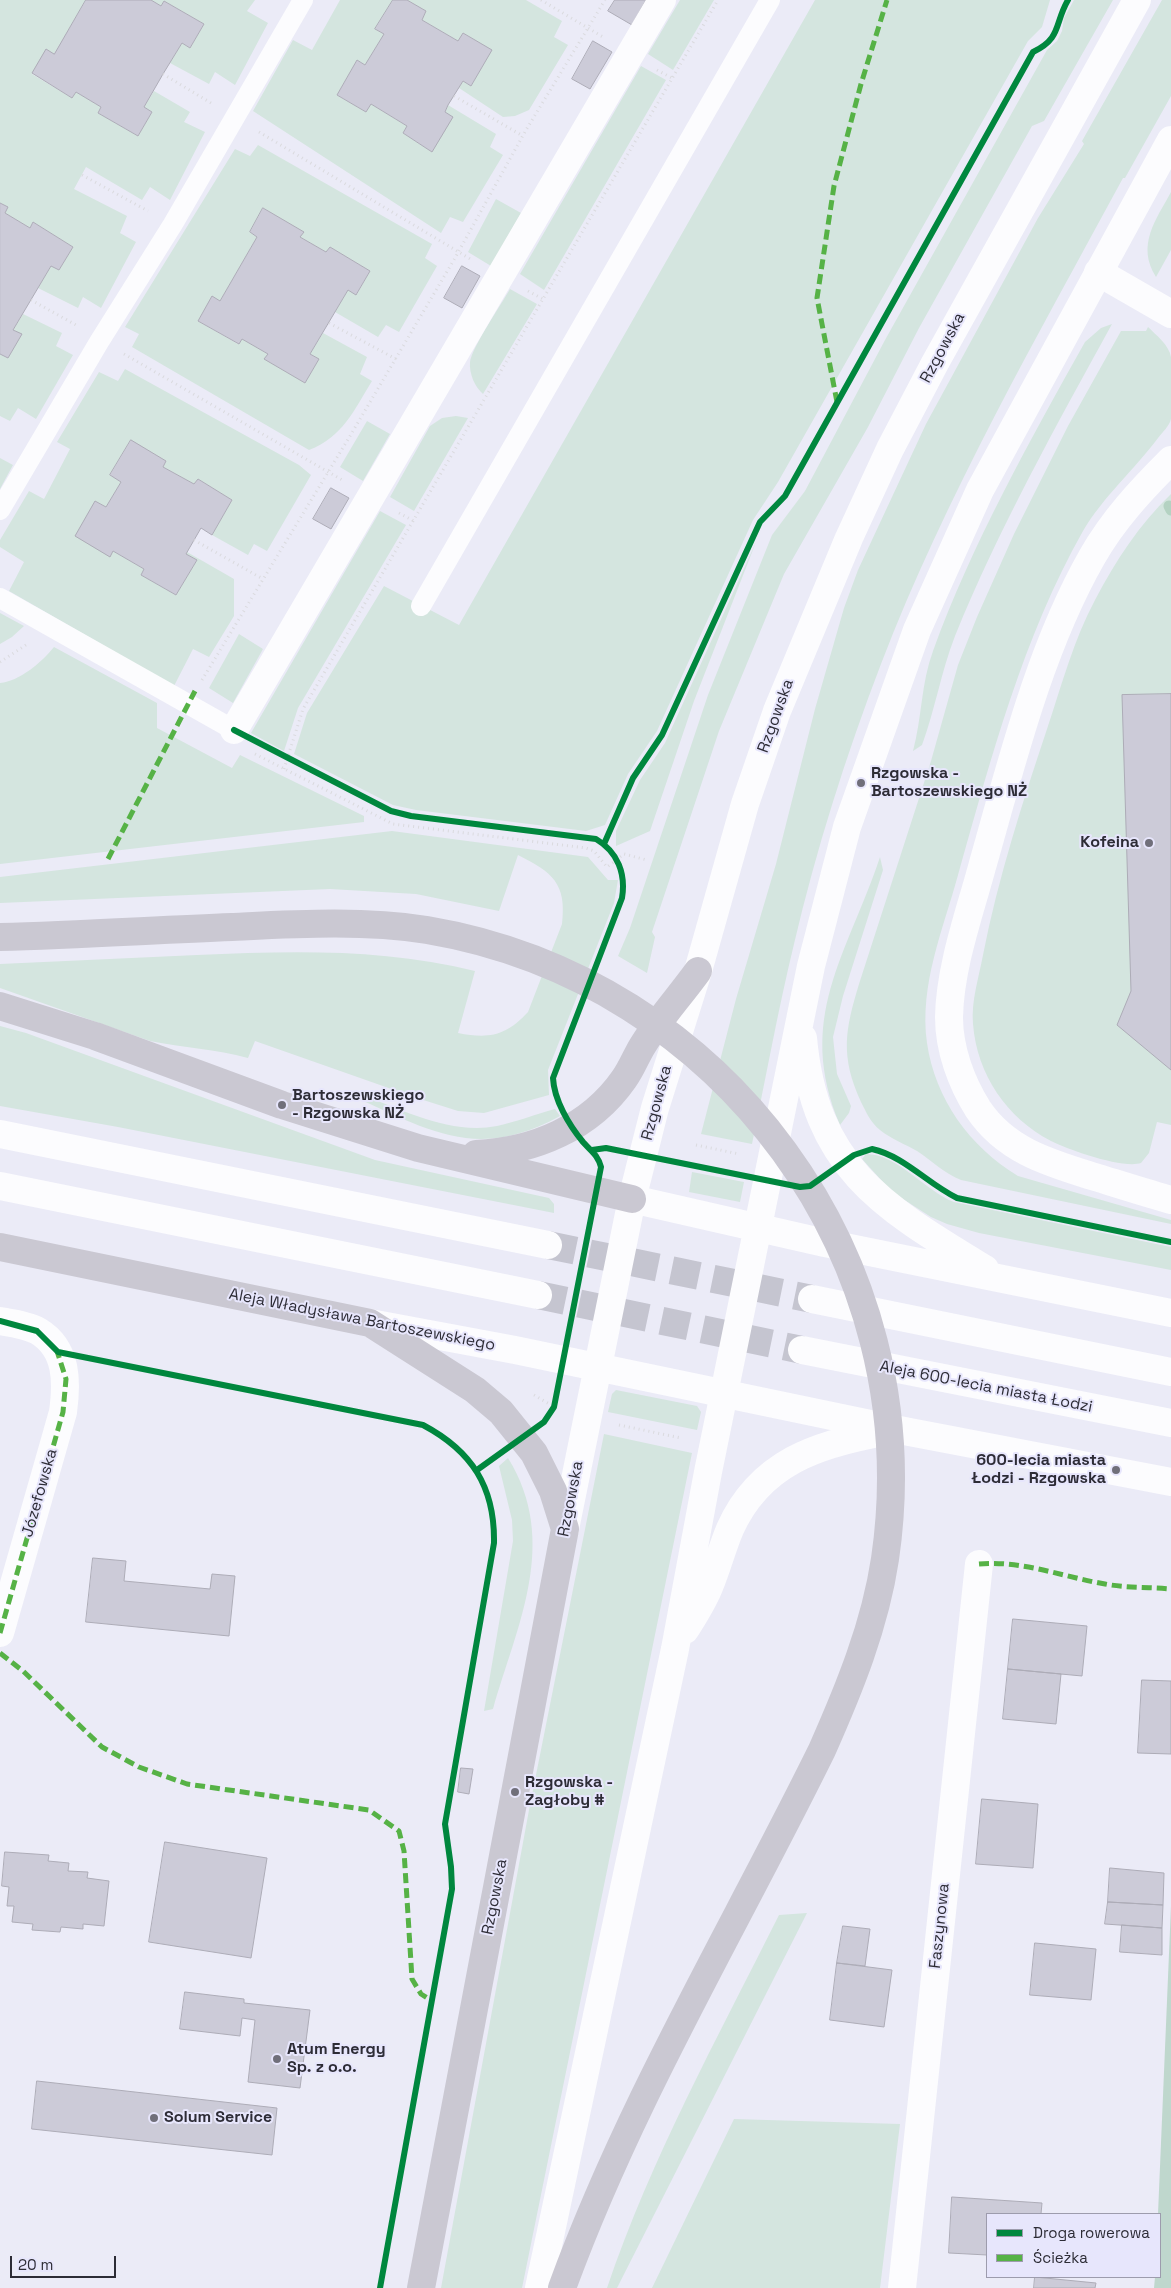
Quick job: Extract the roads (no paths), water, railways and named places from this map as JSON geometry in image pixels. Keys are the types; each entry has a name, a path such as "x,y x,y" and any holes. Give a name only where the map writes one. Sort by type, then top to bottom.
{"main road":[{"path":"234,730 662,0"},
{"name":"Rzgowska","path":"421,2288 565,1528 632,1200 663,1075 698,971 745,804 777,712 849,538 890,449 934,363 1137,0"},
{"path":"539,2288 675,1649 723,1394 801,1013 824,908 847,827 884,716 917,630 980,490 1171,140"},
{"path":"1098,272 1171,314"},
{"path":"1171,460 1114,522 1076,589 1051,648 1003,795 975,893 955,969 949,1019 956,1062 966,1088 979,1110 1008,1142 1044,1162 1171,1200"},
{"path":"0,936 281,924 382,926 426,930 516,952 561,970 604,991 650,1019 692,1050 723,1079 787,1153 815,1196 838,1239 856,1284 871,1335 883,1389 889,1436 891,1484 888,1531 880,1590 859,1661 822,1750 629,2126 577,2245 562,2288"},
{"path":"444,1154 485,1154 520,1149 557,1135 581,1121 624,1080 644,1045 698,971"},
{"path":"0,1006 95,1036 282,1105 409,1146 756,1228 1171,1313"},
{"path":"801,1013 808,1075 822,1118 845,1162 876,1196 897,1213 1001,1279"},
{"path":"0,1134 548,1245"},
{"path":"0,1186 538,1295"},
{"name":"Aleja Władysława Bartoszewskiego","path":"0,1246 899,1430 1171,1482"},
{"path":"812,1299 1171,1372"},
{"name":"Józefowska","path":"0,1321 37,1330 58,1352 66,1378 63,1412 0,1633"},
{"path":"370,1323 490,1400 523,1437 534,1453 553,1491 565,1528"},
{"name":"Aleja 600-lecia miasta Łodzi","path":"802,1350 1171,1423"},
{"path":"675,1649 709,1587 730,1530 747,1500 758,1488 779,1469 808,1451 846,1439 899,1430"},
{"name":"Faszynowa","path":"902,2288 979,1564"}],"lane":[{"path":"0,510 101,340 173,224 303,0"},
{"path":"421,606 770,0"},
{"path":"0,598 234,730"}],"waterway":[{"path":"1169,506 1171,510"}],"tunnel":[{"path":"548,1245 812,1299"},
{"path":"538,1295 802,1350"}],"place":[{"name":"Rzgowska - Bartoszewskiego NŻ","path":"861,783"},
{"name":"Kofeina","path":"1149,843"},
{"name":"Bartoszewskiego - Rzgowska NŻ","path":"282,1105"},
{"name":"600-lecia miasta Łodzi - Rzgowska","path":"1116,1470"},
{"name":"Rzgowska - Zagłoby #","path":"515,1792"},
{"name":"Atum Energy Sp. z o.o.","path":"277,2059"},
{"name":"Solum Service","path":"154,2118"}]}
